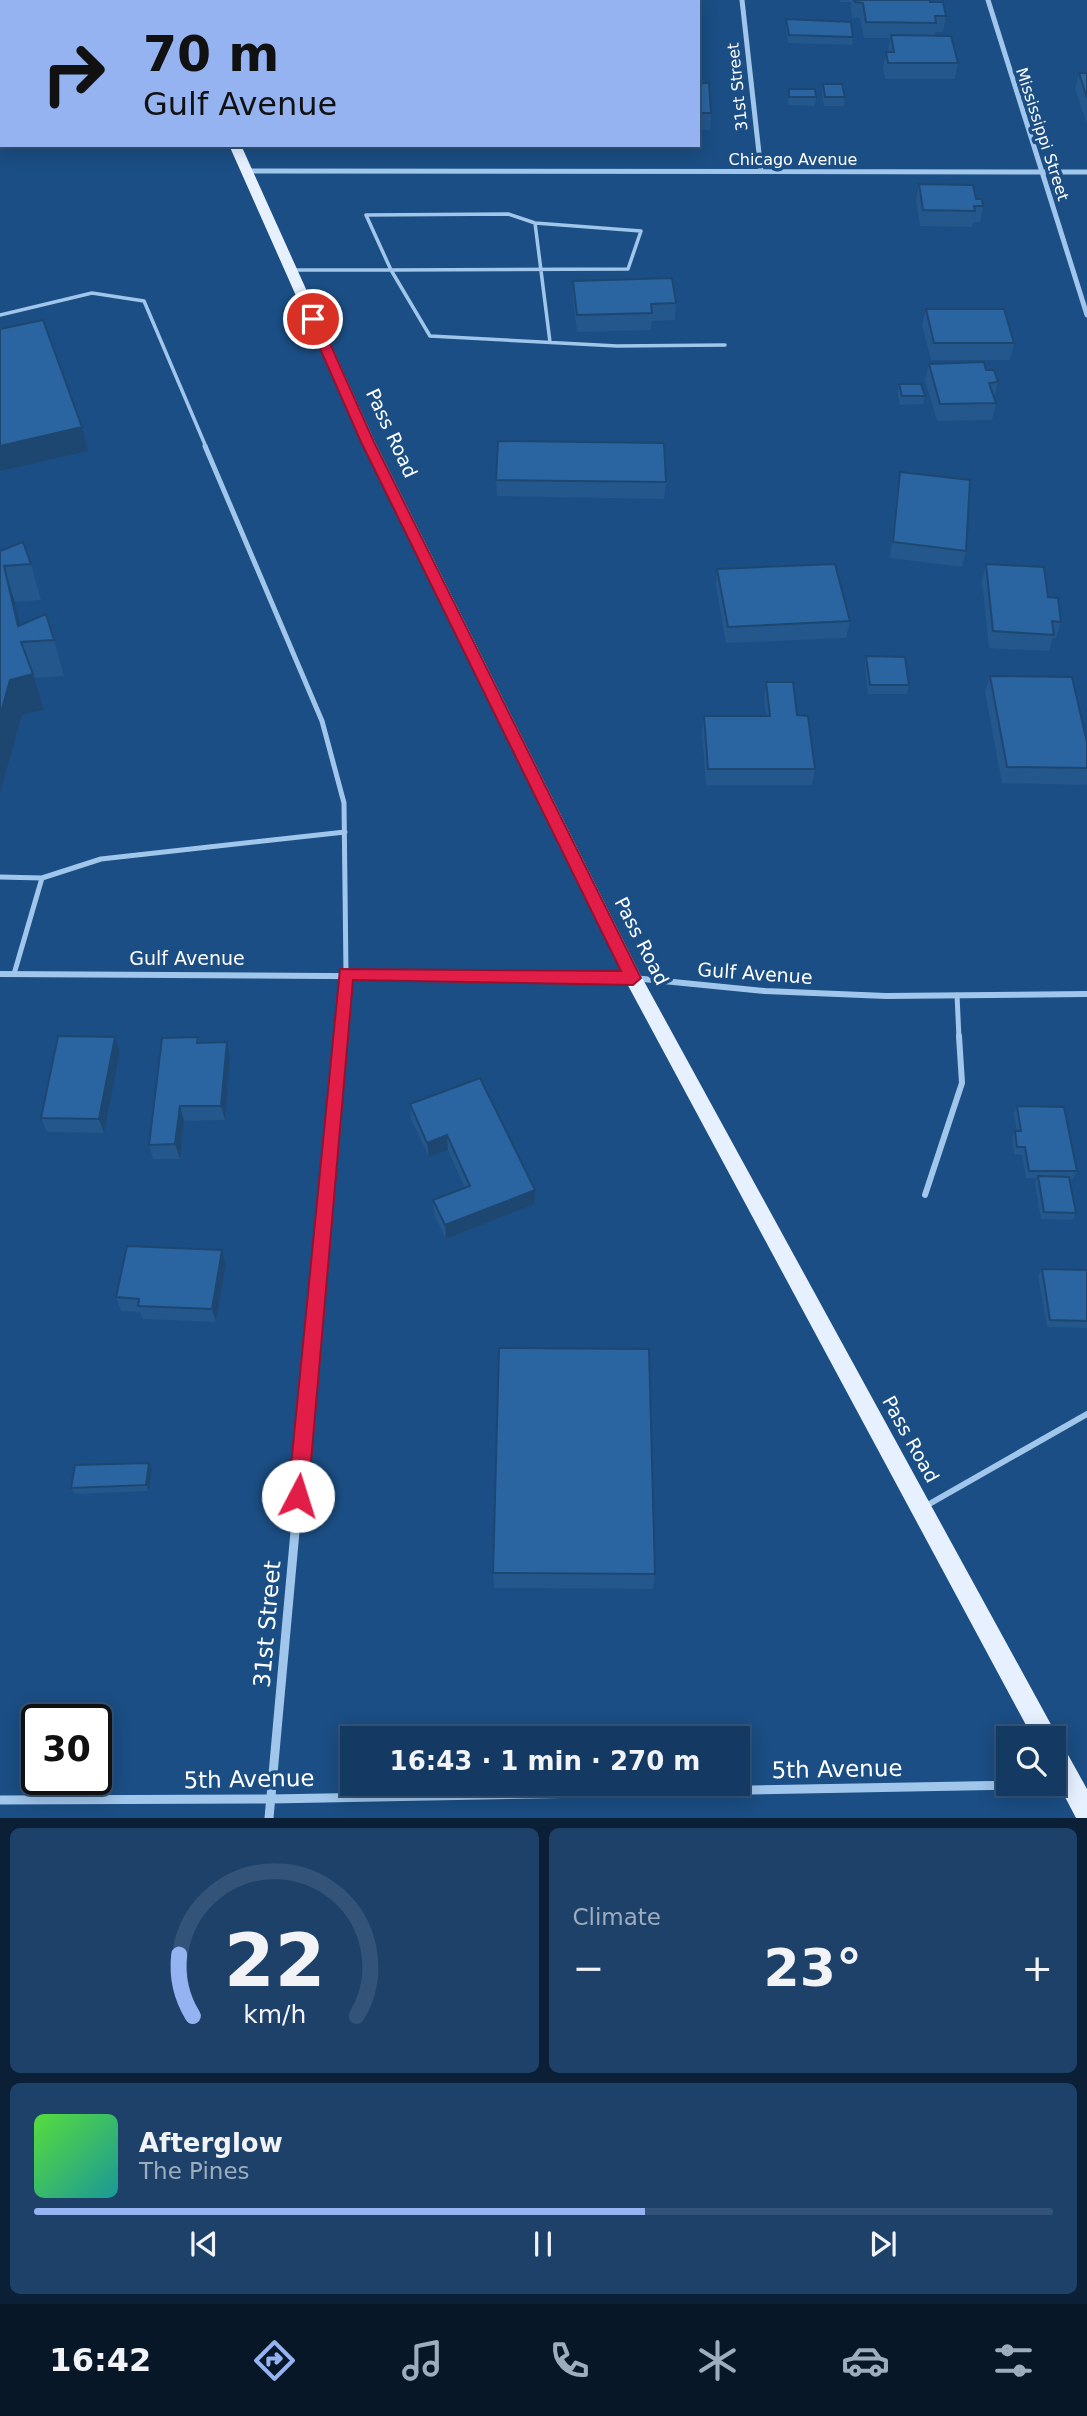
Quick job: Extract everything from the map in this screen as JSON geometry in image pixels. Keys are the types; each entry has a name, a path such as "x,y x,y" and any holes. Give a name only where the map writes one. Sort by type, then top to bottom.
{"main road":[{"name":"Pass Road","path":"236,147 368,442 633,978 1039,1726"},
{"path":"1066,1767 1079,1784 1087,1814"}],"street":[{"name":"31st Street","path":"742,0 761,171"},
{"name":"Mississippi Street","path":"988,0 1087,315"},
{"name":"Chicago Avenue","path":"246,171 1087,172"},
{"name":"Gulf Avenue","path":"0,974 345,974 633,978 765,991 1087,995"},
{"name":"31st Street","path":"269,1818 345,974"},
{"name":"5th Avenue","path":"0,1800 271,1799 1079,1784"}],"lane":[{"path":"291,270 391,270 541,270 628,269 641,231 536,223 508,214 366,215 391,270 430,336 617,346 726,345"},
{"path":"536,223 550,342"},
{"path":"0,315 92,293 144,301 322,721 344,803 345,974"},
{"path":"0,877 42,878 102,859 345,832"},
{"path":"14,974 42,878"},
{"path":"925,1195 962,1083 957,995"},
{"path":"921,1508 1087,1415"}],"building":[{"path":"854,0 943,2 946,16 935,16 936,23 866,22 863,3"},
{"path":"786,19 851,22 853,37 789,35"},
{"path":"891,35 951,36 958,63 888,63 886,52 894,52"},
{"path":"1079,73 1087,73 1087,98"},
{"path":"700,83 709,83 711,113 700,113"},
{"path":"823,84 842,84 845,97 825,97"},
{"path":"789,89 815,89 816,97 789,97"},
{"path":"919,184 973,185 976,199 982,199 983,206 974,206 975,211 923,210"},
{"path":"672,278 676,303 651,304 652,313 577,315 573,281"},
{"path":"926,309 1004,309 1014,343 934,343"},
{"path":"43,320 82,427 0,446 0,329"},
{"path":"984,362 986,370 994,370 998,382 989,383 996,403 940,404 929,364"},
{"path":"899,384 921,384 925,396 902,396"},
{"path":"498,441 664,443 666,482 496,480"},
{"path":"900,472 970,480 966,551 893,542"},
{"path":"23,542 31,564 4,566 18,626 46,614 54,640 21,642 33,674 10,680 0,716 0,551"},
{"path":"835,564 850,621 728,627 717,569"},
{"path":"986,564 1044,567 1048,597 1058,598 1061,622 1052,621 1054,635 993,631"},
{"path":"866,656 905,657 909,685 870,685"},
{"path":"990,676 1072,677 1087,742 1087,768 1007,767"},
{"path":"766,682 793,682 797,715 808,716 815,769 708,769 704,716 770,716"},
{"path":"58,1036 115,1037 99,1119 41,1118"},
{"path":"198,1037 197,1043 227,1042 221,1106 180,1106 175,1144 149,1145 162,1038"},
{"path":"480,1078 535,1190 445,1225 433,1200 470,1186 447,1135 427,1143 410,1104"},
{"path":"1017,1106 1064,1107 1077,1171 1029,1171 1025,1147 1017,1147 1015,1131 1021,1131"},
{"path":"1038,1176 1069,1177 1076,1213 1044,1212"},
{"path":"127,1246 222,1250 212,1309 138,1306 139,1299 116,1297"},
{"path":"1042,1269 1087,1270 1087,1321 1050,1320"},
{"path":"499,1348 649,1349 655,1574 493,1573"},
{"path":"149,1463 146,1485 71,1488 75,1465"}],"route":[{"path":"298,1496 345,974 633,978 368,442 313,319"}]}
